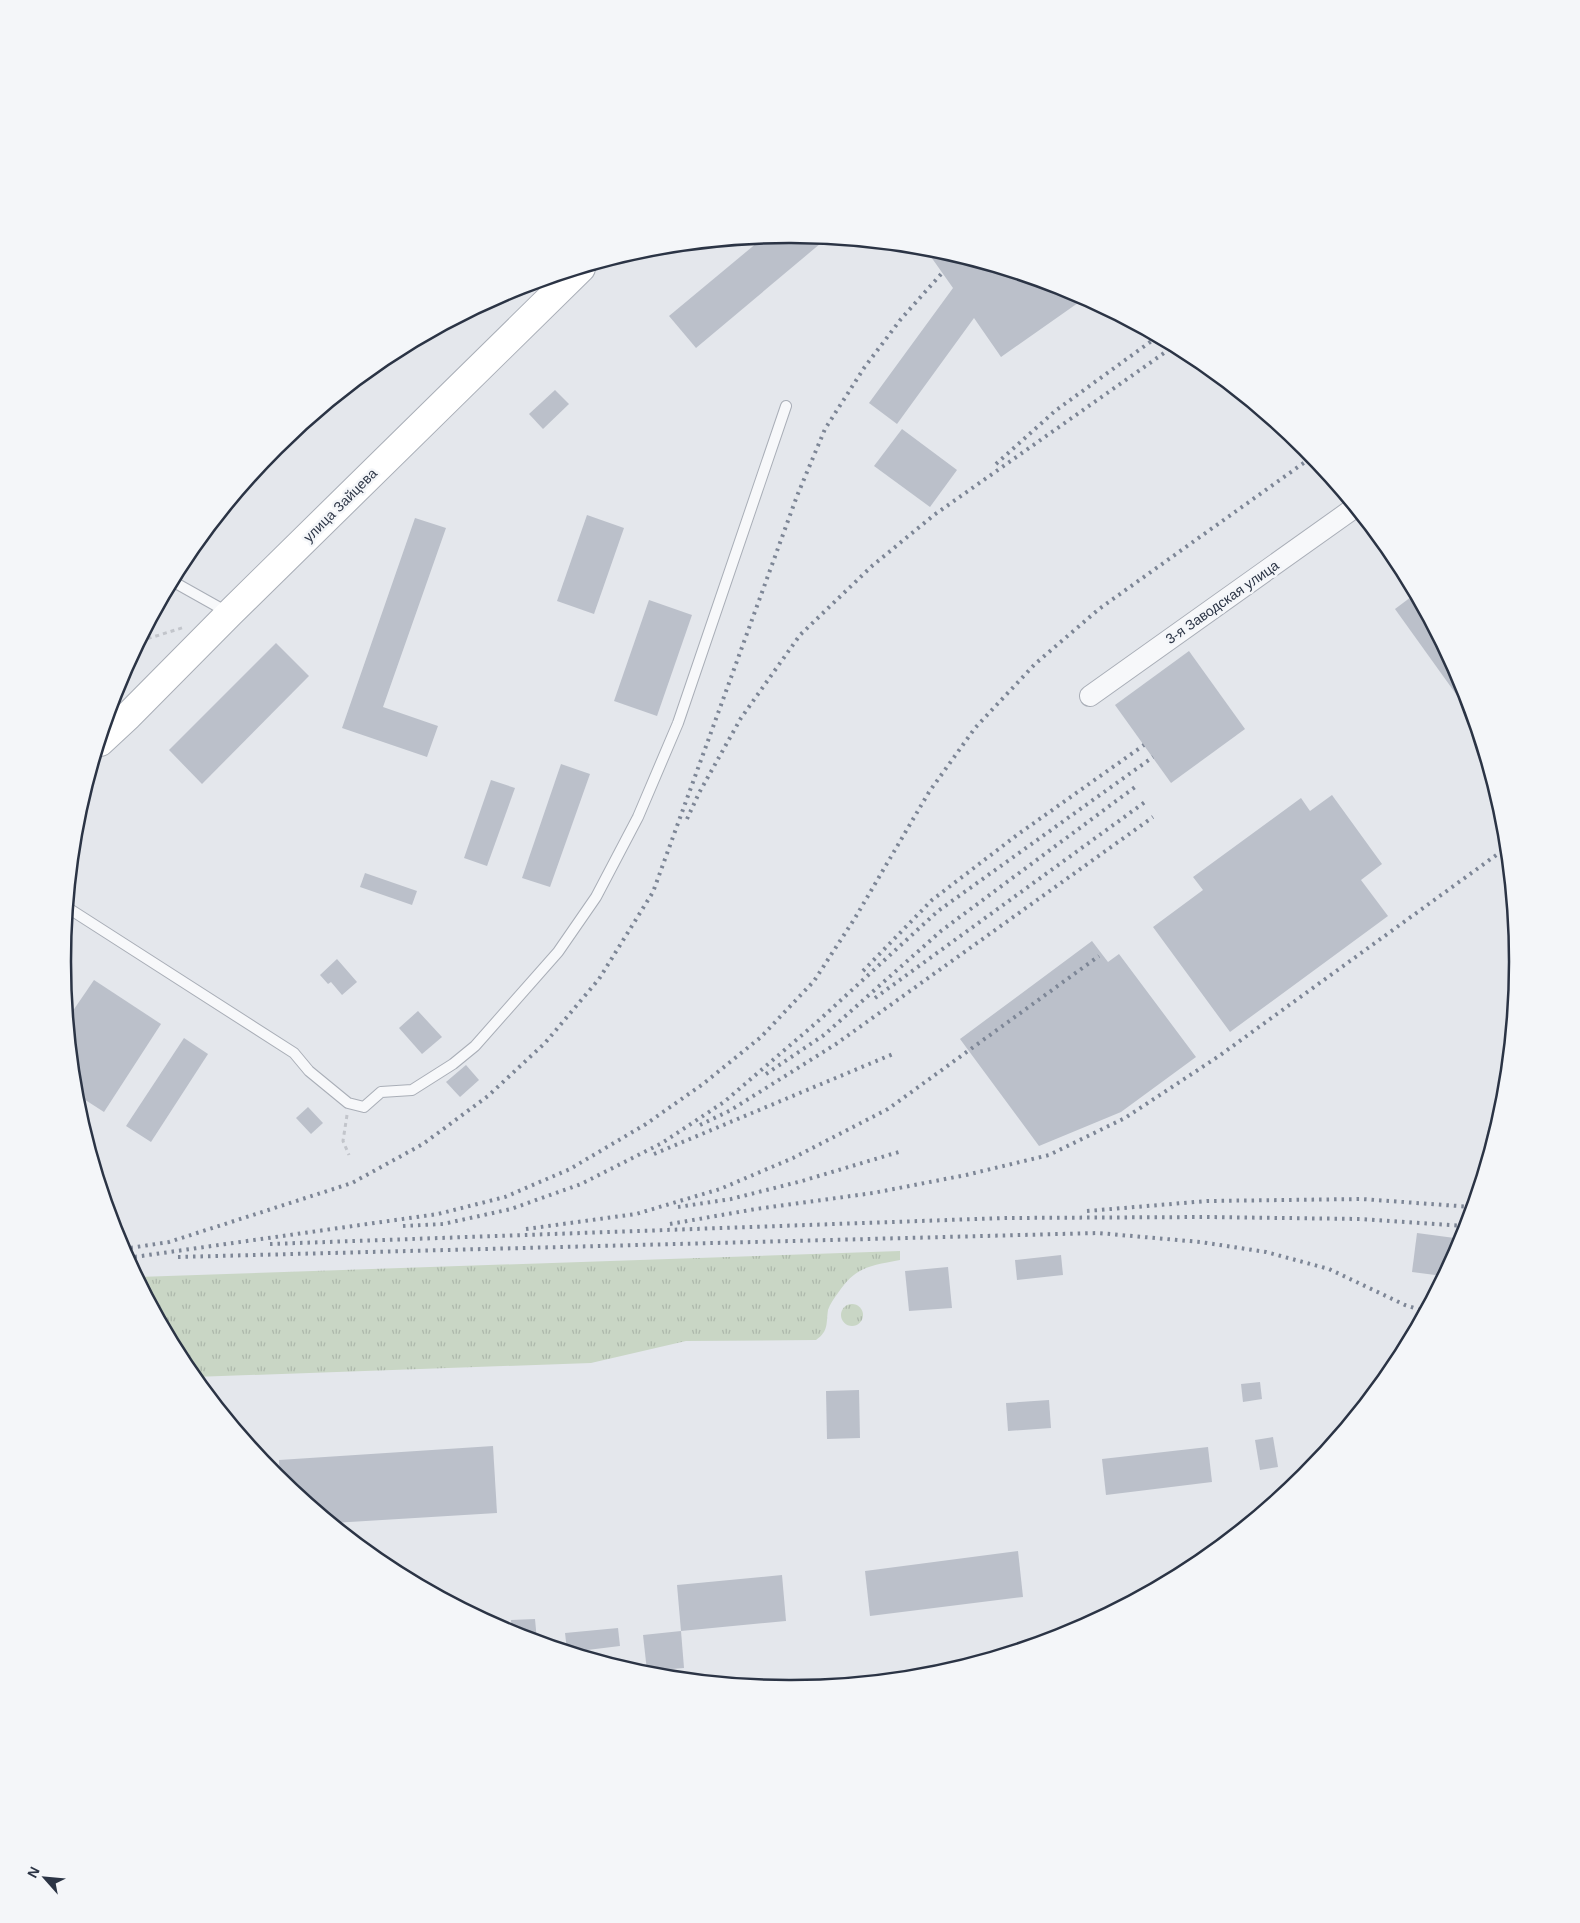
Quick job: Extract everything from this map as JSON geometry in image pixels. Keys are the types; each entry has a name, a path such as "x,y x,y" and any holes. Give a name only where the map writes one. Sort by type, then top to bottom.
{"street":[{"name":"улица Зайцева","path":"108,735 572,277"},
{"name":"3-я Заводская улица","path":"1090,696 1349,511"}],"lane":[{"path":"73,911 294,1053 309,1071 348,1103 364,1107 381,1092 412,1090 453,1064 475,1046 558,952 596,897 638,817 678,722 786,406"},
{"path":"178,585 230,613"}],"path":[{"path":"348,1103 343,1141 349,1155"}],"green space":[{"path":"900,1251 900,1260 872,1266 851,1277 829,1308 825,1330 816,1340 686,1341 591,1363 204,1377 168,1321 144,1277"},
{"path":"852,1304 860,1307 863,1315 860,1323 852,1326 844,1323 841,1315 844,1307"}],"building":[{"path":"756,244 820,244 696,348 669,316"},
{"path":"931,257 976,267 1021,281 1078,303 1001,357 974,318 897,424 869,403 953,288"},
{"path":"555,390 569,404 543,429 529,414"},
{"path":"902,429 957,470 930,507 874,466"},
{"path":"587,515 624,528 594,614 557,601"},
{"path":"415,518 446,528 383,707 438,726 427,757 342,728"},
{"path":"1410,598 1435,644 1458,697 1395,609"},
{"path":"649,600 692,615 657,716 614,701"},
{"path":"276,643 309,676 202,784 169,750"},
{"path":"1189,651 1245,729 1171,783 1115,705"},
{"path":"561,764 590,774 550,887 522,878"},
{"path":"491,780 515,788 487,866 464,858"},
{"path":"1332,795 1382,864 1361,880 1388,916 1230,1032 1153,927 1203,890 1193,877 1301,798 1310,811"},
{"path":"365,873 417,891 412,905 360,887"},
{"path":"1092,941 1108,962 1119,954 1196,1057 1121,1112 1039,1146 960,1039"},
{"path":"337,959 357,982 342,995 331,982 328,984 320,975"},
{"path":"94,980 161,1024 104,1112 85,1100 77,1055 73,1011"},
{"path":"418,1011 442,1037 422,1054 399,1028"},
{"path":"184,1038 208,1054 151,1142 126,1126"},
{"path":"466,1065 479,1080 460,1097 446,1082"},
{"path":"308,1107 323,1123 311,1134 296,1118"},
{"path":"1417,1233 1454,1238 1437,1275 1412,1272"},
{"path":"1061,1255 1063,1275 1017,1280 1015,1260"},
{"path":"948,1267 952,1308 909,1311 905,1271"},
{"path":"1260,1382 1262,1399 1243,1402 1241,1384"},
{"path":"859,1390 860,1438 827,1439 826,1391"},
{"path":"1049,1400 1051,1428 1008,1431 1006,1403"},
{"path":"1273,1437 1278,1467 1260,1470 1255,1440"},
{"path":"493,1446 497,1513 341,1523 282,1470 279,1467 279,1460"},
{"path":"1208,1447 1212,1482 1106,1495 1102,1459"},
{"path":"1018,1551 1023,1597 870,1616 865,1571"},
{"path":"782,1575 786,1621 681,1631 677,1585"},
{"path":"535,1619 536,1634 511,1624 511,1620"},
{"path":"618,1628 620,1646 585,1650 566,1644 565,1633"},
{"path":"681,1631 684,1668 669,1669 646,1665 643,1635"}],"railway":[{"path":"131,1248 169,1242 352,1183 423,1144 488,1096 545,1043 599,979 653,892 797,496 825,429 864,368 901,319 942,273"},
{"path":"996,464 1055,411 1152,341"},
{"path":"687,819 699,793 741,718 800,635 872,566 934,515 1168,351"},
{"path":"135,1257 438,1214 505,1197 570,1169 646,1124 703,1084 761,1037 814,981 855,918 929,792 975,728 1035,664 1099,609 1306,461"},
{"path":"863,971 932,900 1017,835 1144,745"},
{"path":"403,1226 443,1224 511,1209 581,1184 662,1143 724,1102 816,1023 938,911 1153,757"},
{"path":"766,1074 824,1035 941,931 1135,787"},
{"path":"875,998 1145,802"},
{"path":"700,1125 731,1110 836,1044 1153,817"},
{"path":"670,1224 756,1209 873,1193 966,1175 1049,1155 1125,1118 1219,1056 1500,852"},
{"path":"526,1229 636,1214 720,1189 793,1158 888,1109 1099,956"},
{"path":"654,1154 893,1054"},
{"path":"678,1207 731,1199 802,1181 902,1151"},
{"path":"1087,1211 1207,1201 1362,1199 1466,1207"},
{"path":"270,1244 1005,1218 1205,1217 1360,1219 1458,1226"},
{"path":"178,1257 1098,1233 1200,1242 1266,1252 1329,1269 1405,1305 1418,1309"}]}
